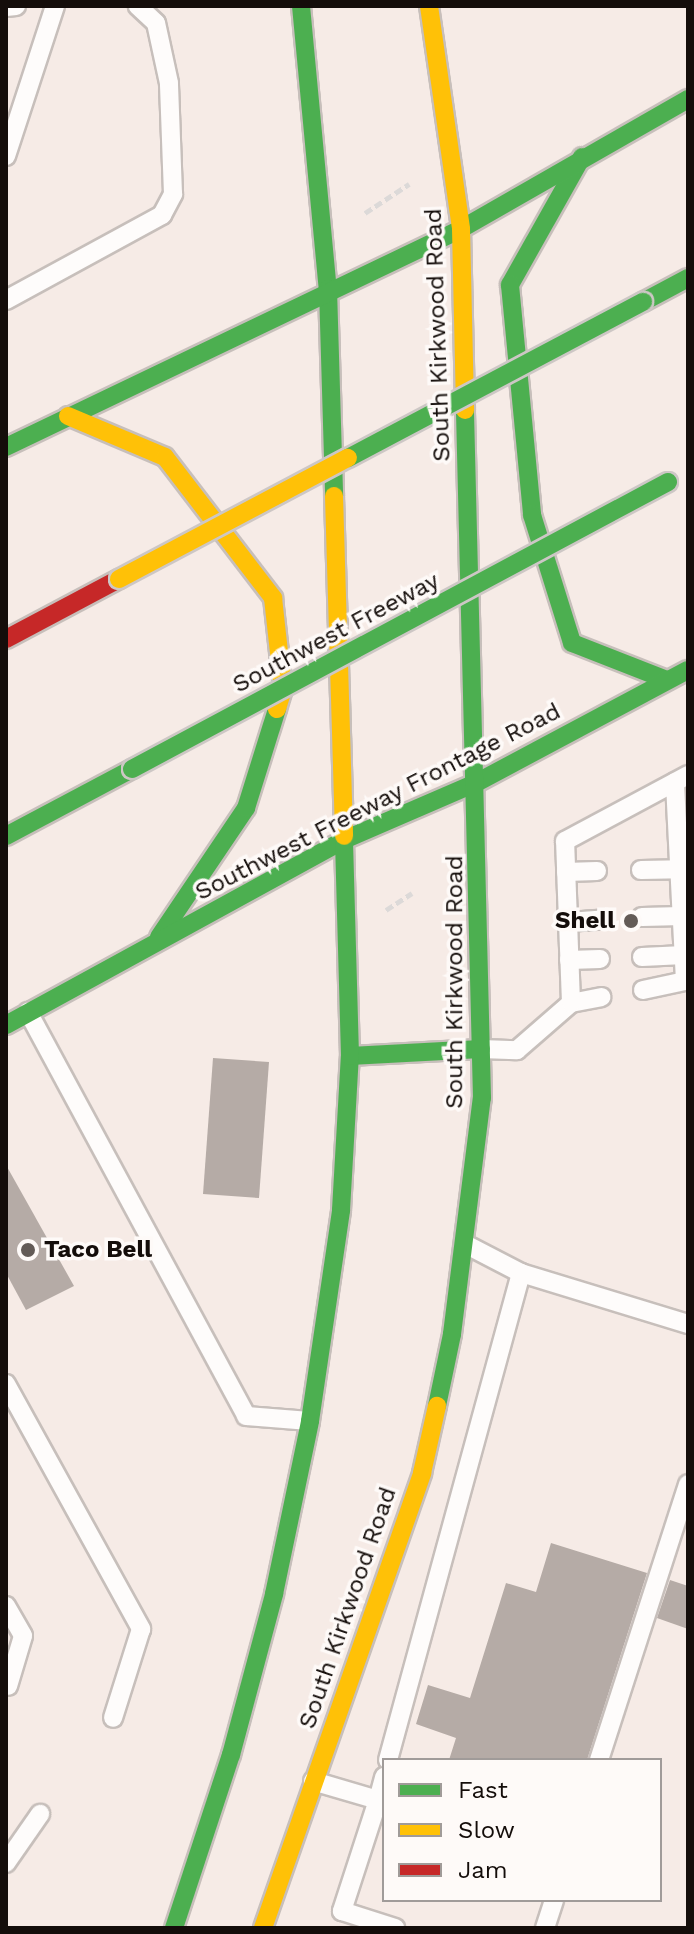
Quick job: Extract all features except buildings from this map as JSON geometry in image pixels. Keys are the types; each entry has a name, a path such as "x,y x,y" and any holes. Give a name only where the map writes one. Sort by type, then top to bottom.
{"main road":[{"path":"174,1928 231,1755 267,1623 310,1421 341,1210 350,1056 328,289 301,6"},
{"name":"South Kirkwood Road","path":"263,1928 422,1473 452,1334 482,1098 461,229 429,6"},
{"path":"6,447 328,289 461,229 583,155 688,99"},
{"path":"583,155 510,285 532,515 572,643 667,680"},
{"path":"6,639 688,278"},
{"path":"68,416 165,457 273,598 283,689 246,808 156,943"},
{"name":"Southwest Freeway","path":"6,836 688,471"},
{"name":"Southwest Freeway Frontage Road","path":"6,1025 344,840 476,783 688,670"},
{"path":"350,1056 481,1049"}],"lane":[{"path":"6,7 16,6"},
{"path":"6,156 55,6"},
{"path":"6,300 162,215 173,194 169,83 156,23 138,6"},
{"path":"571,1003 565,841 681,778 680,869 687,981 643,990"},
{"path":"641,870 680,869"},
{"path":"566,872 597,871"},
{"path":"642,917 682,916"},
{"path":"568,922 599,920"},
{"path":"642,957 684,955"},
{"path":"569,960 600,959"},
{"path":"481,1049 517,1050 571,1003 601,997"},
{"path":"28,1012 246,1416 310,1421"},
{"path":"463,1244 521,1273 688,1324"},
{"path":"389,1758 521,1273"},
{"path":"6,1384 141,1629 113,1718"},
{"path":"600,1758 688,1484"},
{"path":"6,1606 23,1636 8,1686"},
{"path":"313,1781 378,1800"},
{"path":"382,1785 342,1911 395,1928"},
{"path":"6,1863 40,1814"},
{"path":"545,1928 553,1902"}],"path":[{"path":"365,213 409,184"},
{"path":"379,914 412,893"}],"traffic: fast":[{"path":"301,6 328,289 334,496"},
{"path":"6,447 461,229 688,99"},
{"path":"582,157 510,285 532,515 572,643 667,680"},
{"path":"643,302 688,278"},
{"path":"348,458 643,302"},
{"path":"437,1406 452,1334 482,1098 465,410"},
{"path":"132,769 668,482"},
{"path":"6,1025 344,840 476,783 688,670"},
{"path":"159,937 246,808 277,709"},
{"path":"6,836 132,769"},
{"path":"174,1928 231,1755 274,1594 310,1421 341,1210 350,1056 344,836"},
{"path":"350,1056 481,1049"}],"traffic: slow":[{"path":"429,6 461,229 465,410"},
{"path":"68,416 165,457 273,598 283,689 277,709"},
{"path":"119,579 348,458"},
{"path":"334,496 344,836"},
{"path":"263,1928 422,1473 437,1406"}],"traffic: jam":[{"path":"6,639 119,579"}],"place":[{"name":"Shell","path":"631,921"},
{"name":"Taco Bell","path":"28,1250"}]}
